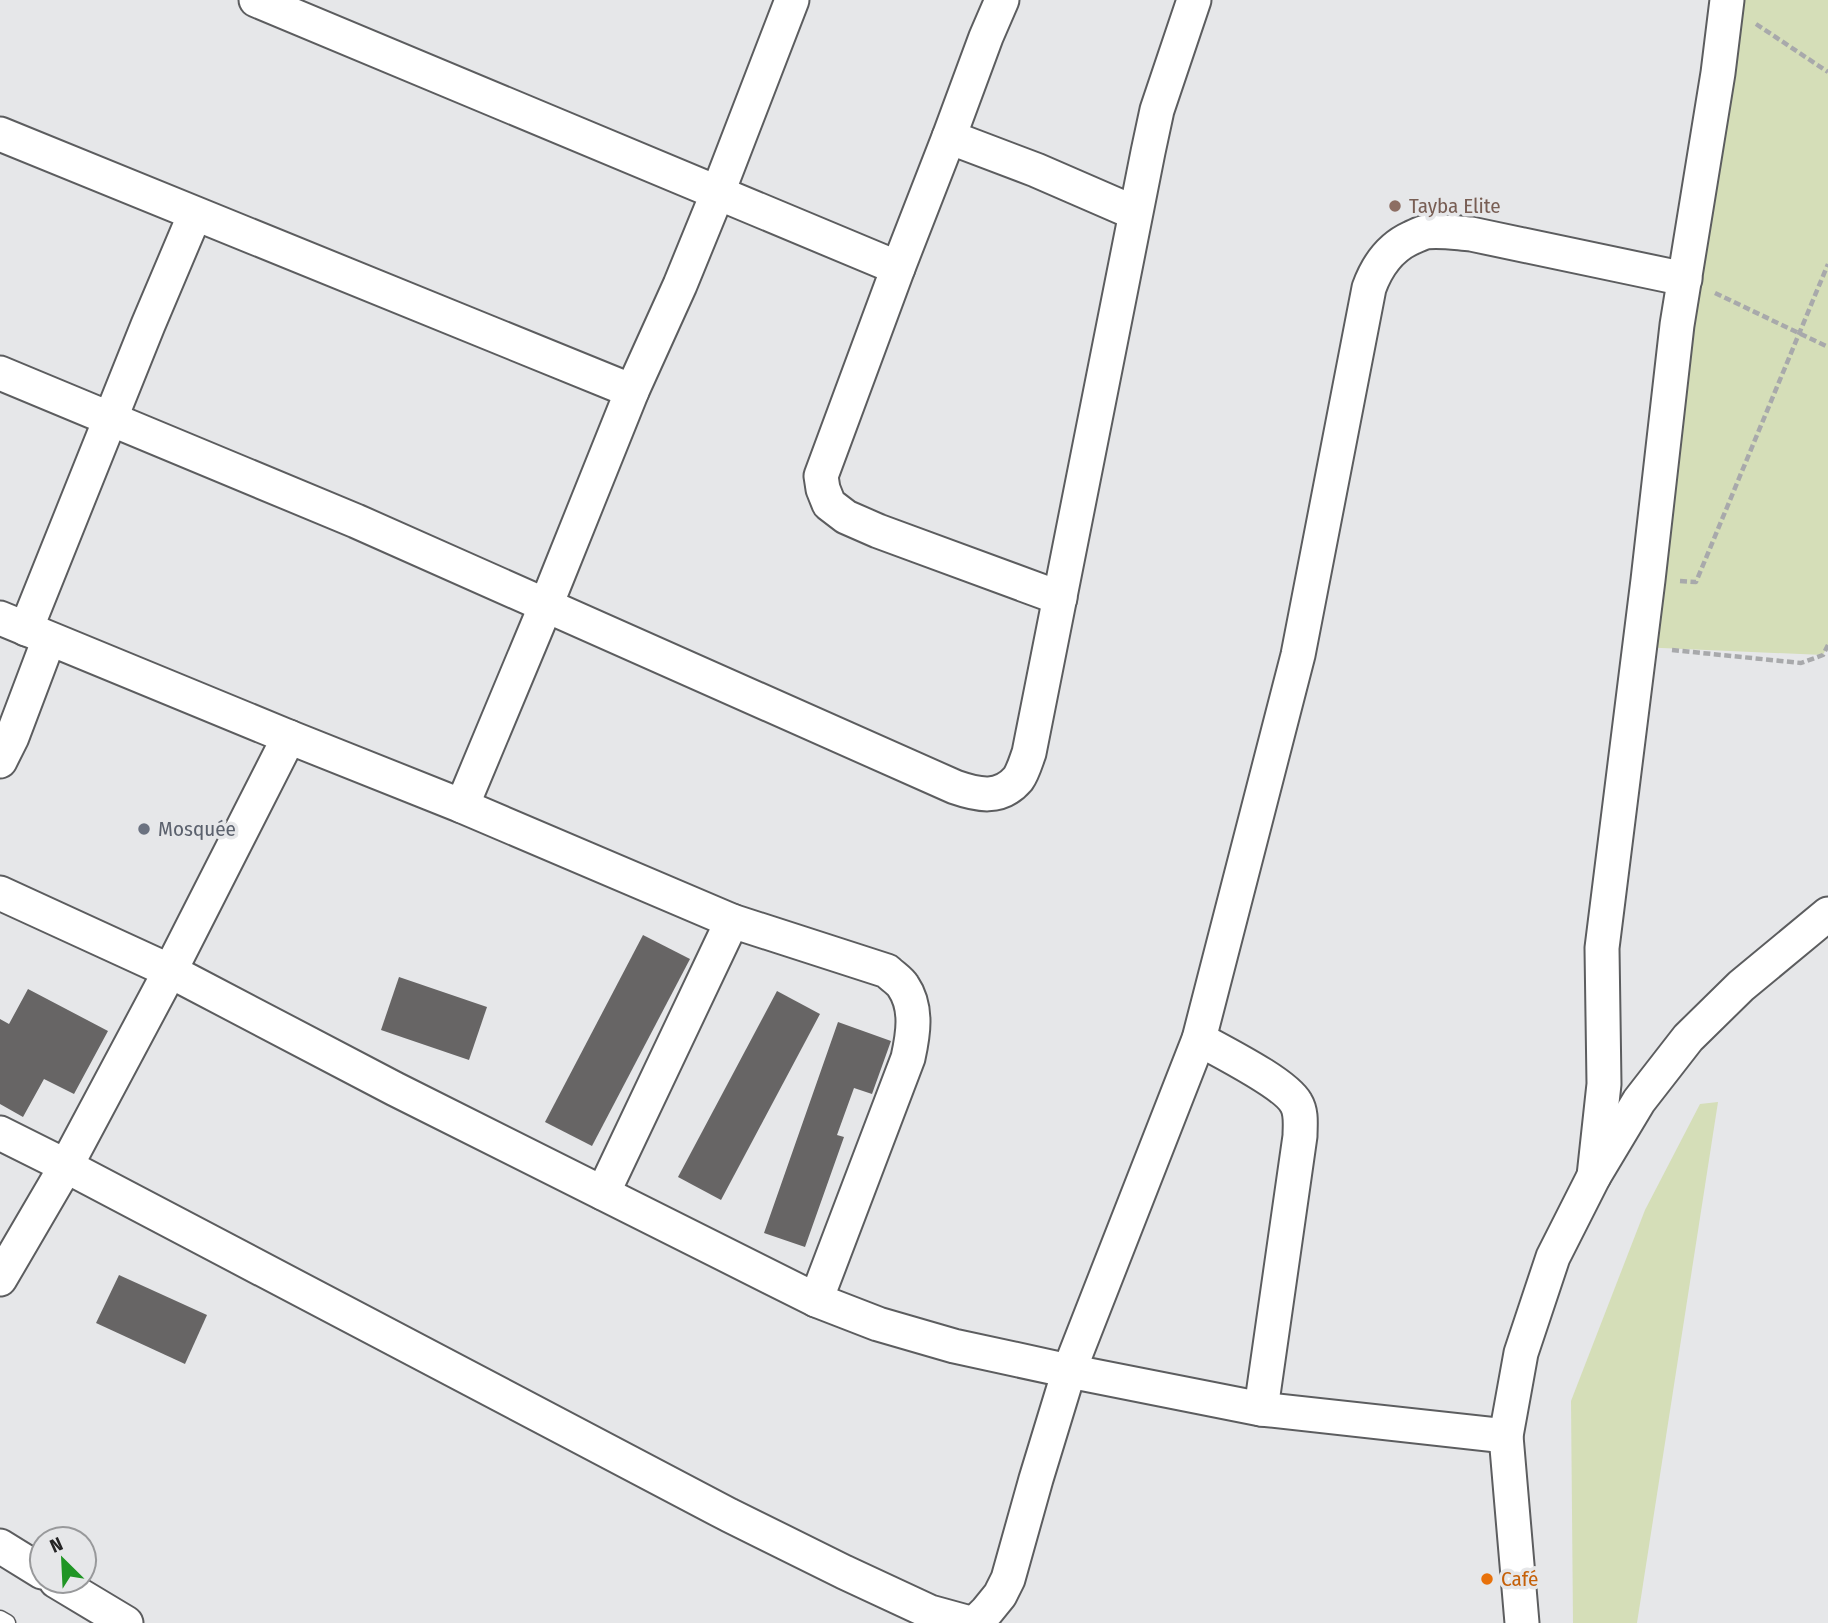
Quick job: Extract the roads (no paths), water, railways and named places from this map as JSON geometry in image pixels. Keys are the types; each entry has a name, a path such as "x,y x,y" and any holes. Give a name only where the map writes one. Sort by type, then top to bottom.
{"street":[{"path":"256,0 898,268"},
{"path":"1002,0 821,476 829,504 846,517 1060,598"},
{"path":"0,373 356,521 955,787 976,795 1001,793 1019,778 1029,753 1157,110 1194,0"},
{"path":"461,806 632,391 718,192 788,1"},
{"path":"1594,1176 1604,1084 1601,948 1678,325 1727,2"},
{"path":"0,134 632,391"},
{"path":"949,136 1135,213"},
{"path":"0,761 12,737 25,628 195,214"},
{"path":"0,1133 844,1572 930,1612 972,1623 994,1603 1008,1579 1035,1479 1069,1371 1199,1039 1298,655 1369,288 1375,271 1393,249 1406,240 1425,232 1446,232 1471,234 1685,279"},
{"path":"25,628 461,806 732,921 887,971 903,986 913,1014 913,1036 908,1058 816,1300"},
{"path":"0,1279 66,1166 170,971 289,737"},
{"path":"0,893 170,971 395,1089 816,1300 878,1324 954,1346 1261,1409 1506,1436"},
{"path":"1522,1623 1506,1436 1521,1353 1553,1257 1594,1176 1639,1101 1688,1038 1741,986 1828,914"},
{"path":"603,1193 732,921"},
{"path":"1199,1039 1283,1089 1296,1102 1301,1116 1261,1409"},
{"path":"0,1545 28,1563"},
{"path":"79,1595 126,1623"}],"lane":[{"path":"0,1619 7,1623"}],"place":[{"name":"Tayba Elite","path":"1395,206"},
{"name":"Mosquée","path":"144,829"},
{"name":"Café","path":"1487,1579"}]}
